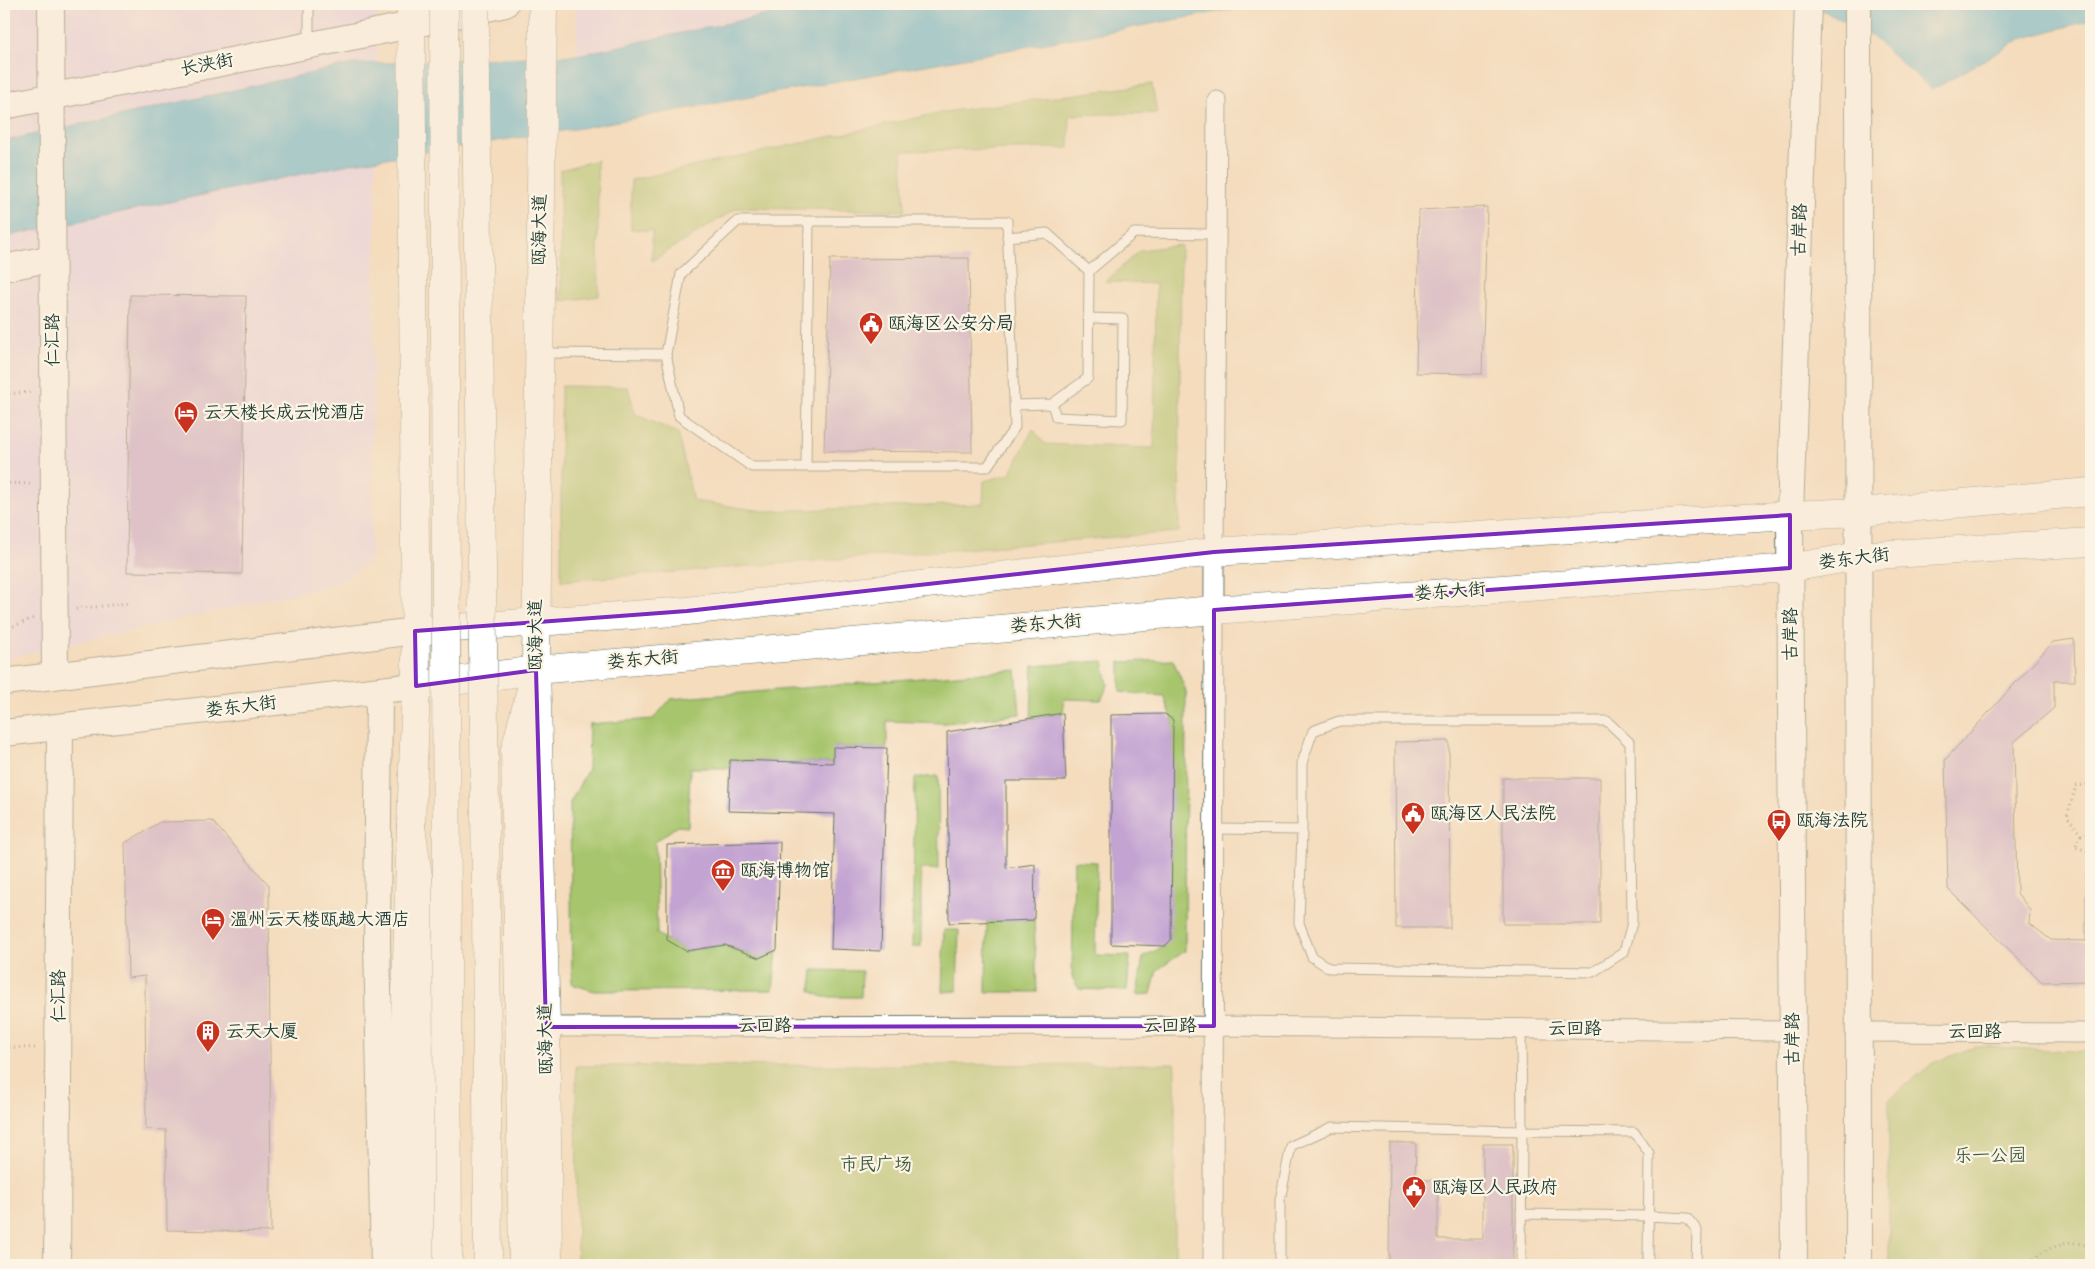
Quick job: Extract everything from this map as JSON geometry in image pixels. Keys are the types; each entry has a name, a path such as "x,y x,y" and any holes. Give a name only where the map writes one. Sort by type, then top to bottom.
{"main road":[{"path":"444,4 448,1265"},
{"path":"476,4 486,888 488,1265"},
{"name":"瓯海大道","path":"543,4 536,670 546,1027 548,1265"},
{"path":"408,1265 404,1060 416,686 411,14"},
{"path":"415,631 697,610 1214,552 1860,512 2091,492"},
{"name":"娄东大街","path":"416,686 536,670 1214,610 1790,568 1859,556 2091,542"},
{"path":"523,1265 515,750 536,670"},
{"path":"411,826 425,927 428,1265"}],"street":[{"name":"仁汇路","path":"51,4 55,676"},
{"name":"长浃街","path":"4,106 309,45 411,14 505,4"},
{"name":"古岸路","path":"1794,1265 1790,515 1808,4"},
{"path":"1858,4 1860,512 1859,1265"},
{"path":"1214,1265 1214,552 1217,101"},
{"path":"4,268 52,258"},
{"path":"4,682 415,631"},
{"name":"娄东大街","path":"4,733 416,686"},
{"path":"379,690 377,942 384,1265"},
{"name":"仁汇路","path":"57,1265 60,728"},
{"name":"云回路","path":"546,1027 1214,1026 1793,1031"},
{"name":"云回路","path":"1859,1032 2091,1033"}],"lane":[{"path":"309,4 309,45"},
{"path":"738,221 1007,221 1007,237 1015,426 987,467 752,467 679,416 666,354 681,274 738,221"},
{"path":"806,467 809,221"},
{"path":"1007,237 1047,233 1089,271"},
{"path":"1014,405 1052,404 1088,378 1089,271 1134,233 1216,234"},
{"path":"1052,404 1056,417 1122,420 1123,319 1088,318"},
{"path":"538,353 666,354"},
{"path":"1339,721 1607,721 1630,743 1632,923 1624,952 1593,972 1329,968 1312,957 1299,923 1302,830 1302,763 1313,731 1339,721"},
{"path":"1214,829 1302,830"},
{"path":"1521,1029 1521,1265"},
{"path":"1281,1264 1280,1200 1291,1146 1332,1127 1634,1132 1649,1153 1648,1265"},
{"path":"1521,1214 1687,1218 1696,1230 1696,1265"}],"path":[{"path":"4,483 54,484"},
{"path":"2081,835 2067,816 2076,786 2090,785 2091,770"},
{"path":"2081,835 2091,833"},
{"path":"2081,835 2075,847 2091,852"},
{"path":"4,1047 59,1048"},
{"path":"2025,1265 2048,1249 2070,1242 2091,1246"}],"highlighted area":[{"path":"1790,515 1790,568 1214,610 1214,1026 546,1027 536,670 416,686 415,631 687,611 1214,552"}],"shaded area":[{"path":"4,4 378,4 371,560 338,584 4,659"},
{"path":"577,4 818,4 577,55"}],"green space":[{"path":"1152,84 1157,113 1070,115 1069,148 902,151 905,211 737,208 652,261 652,231 631,229 631,180 944,112"},
{"path":"597,160 599,296 561,301 560,170"},
{"path":"1181,245 1179,532 561,581 561,386 628,387 635,414 678,433 693,501 765,511 983,504 984,481 1010,474 1033,429 1045,444 1154,448 1156,284 1105,282 1140,250"},
{"path":"1173,660 1186,691 1185,951 1157,970 1151,994 1137,995 1143,957 1165,946 1173,720 1164,696 1120,692 1120,662"},
{"path":"1103,661 1108,685 1101,700 1064,699 1063,713 1031,718 1033,666"},
{"path":"1016,670 1020,714 945,723 887,721 887,748 834,747 833,763 730,760 730,768 690,768 688,827 677,826 655,842 657,934 686,951 725,945 759,958 777,950 773,990 594,991 572,984 570,803 588,769 589,724 653,719 671,699"},
{"path":"938,776 939,869 921,869 921,947 912,947 915,778"},
{"path":"1074,861 1097,862 1095,955 1130,956 1127,991 1079,989 1072,977"},
{"path":"1034,920 1037,992 986,992 987,921"},
{"path":"944,930 959,930 957,991 942,992"},
{"path":"813,970 862,971 861,997 823,997 811,991"},
{"name":"乐一公园","path":"1976,1046 2091,1052 2091,1265 1889,1265 1889,1099 1933,1063"},
{"name":"市民广场","path":"1175,1064 1175,1265 577,1265 576,1066"}],"water":[{"path":"818,4 1261,4 575,129 354,163 4,237 4,141 353,64 577,55"},
{"path":"1810,4 2091,4 2091,20 2021,39 1932,90 1868,33"}],"building":[{"path":"1487,207 1482,374 1416,373 1419,210"},
{"path":"969,258 972,452 824,451 830,259"},
{"name":"云天楼长成云悦酒店","path":"130,295 246,296 242,574 127,572"},
{"path":"2074,639 2075,681 2054,681 2054,708 2014,742 2017,893 2030,910 2029,923 2051,940 2086,941 2086,871 2091,871 2091,981 2042,982 1948,889 1945,760 2053,642"},
{"path":"1063,713 1066,781 1006,781 1006,868 1035,864 1034,920 949,923 947,732"},
{"path":"1165,714 1173,720 1171,940 1165,946 1111,944 1111,715"},
{"path":"1449,741 1450,928 1396,928 1395,742"},
{"path":"833,747 887,748 881,951 831,949 835,814 728,811 730,760 833,763"},
{"path":"1503,778 1600,778 1600,924 1503,924"},
{"name":"云天大厦","path":"212,821 269,885 271,1232 167,1230 166,1130 146,1129 145,976 128,978 125,843 160,822"},
{"name":"瓯海博物馆","path":"780,842 777,950 759,958 725,945 686,951 667,940 667,845"},
{"name":"瓯海区人民政府","path":"1390,1143 1416,1143 1415,1180 1438,1180 1438,1239 1483,1239 1483,1144 1513,1144 1513,1265 1389,1265"}],"place":[{"name":"瓯海区公安分局","path":"871,345"},
{"name":"云天楼长成云悦酒店","path":"186,434"},
{"name":"瓯海区人民法院","path":"1413,835"},
{"name":"瓯海法院","path":"1779,842"},
{"name":"瓯海博物馆","path":"723,892"},
{"name":"温州云天楼瓯越大酒店","path":"213,941"},
{"name":"云天大厦","path":"208,1053"},
{"name":"瓯海区人民政府","path":"1414,1209"}]}
